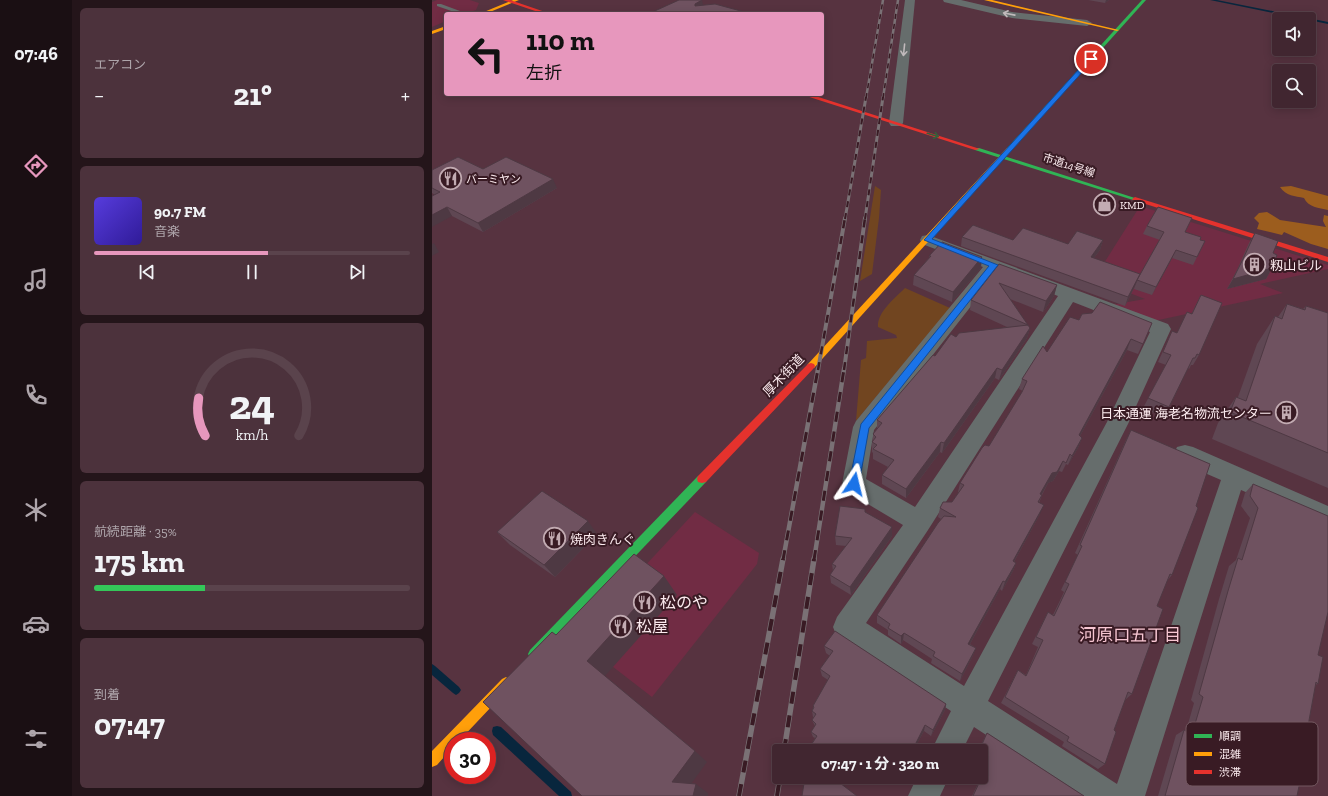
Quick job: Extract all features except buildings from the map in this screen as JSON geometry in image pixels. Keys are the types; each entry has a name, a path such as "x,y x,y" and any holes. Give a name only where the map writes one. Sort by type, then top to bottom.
{"main road":[{"path":"986,0 1116,30"},
{"path":"485,12 511,1 543,12"},
{"name":"厚木街道","path":"525,663 850,325 1141,2"},
{"path":"432,32 444,28"},
{"name":"市道14号線","path":"809,96 1328,260"},
{"path":"432,760 515,674"}],"street":[{"path":"948,0 1012,15 1090,24"},
{"path":"896,123 909,6"},
{"path":"928,240 1161,330 1127,429 969,706 950,744"},
{"path":"919,522 854,484 864,427 994,265"},
{"path":"1069,294 919,522 847,627 1108,796"},
{"path":"1165,446 1328,517"},
{"path":"1129,796 1234,476"},
{"path":"924,796 930,784"}],"lane":[{"path":"439,5 459,12"}],"shaded area":[{"path":"437,0 470,0 479,3 476,10 470,12 444,12 444,22 432,27 432,2"},
{"path":"875,186 881,190 872,274 860,281"},
{"path":"1291,186 1328,196 1328,210 1311,205 1304,198 1288,194 1280,187"},
{"path":"1140,206 1328,265 1328,269 1260,284 1283,293 1154,321 1111,305 1145,299 1094,279"},
{"path":"1267,212 1280,220 1326,227 1323,221 1324,215 1328,216 1328,249 1311,244 1284,232 1282,235 1257,229 1259,223 1254,218 1259,213"},
{"path":"905,288 950,308 856,421 861,360 866,358 867,341 897,338 896,335 878,327 878,321 887,306"},
{"path":"695,512 759,553 757,564 652,697 577,639"}],"waterway":[{"path":"1212,0 1328,23"},
{"path":"432,669 456,690"},
{"path":"497,731 567,796"}],"railway":[{"path":"866,98 883,0"},
{"path":"883,98 898,0"},
{"path":"845,219 866,97"},
{"path":"865,219 883,97"},
{"path":"818,370 845,218"},
{"path":"844,370 865,218"},
{"path":"783,560 818,369"},
{"path":"814,560 844,369"},
{"path":"739,796 783,559"},
{"path":"785,744 814,559"},
{"path":"777,796 779,784"}],"traffic: fast":[{"path":"1009,149 1144,0"},
{"path":"977,149 1135,199"},
{"path":"534,654 702,479"}],"traffic: slow":[{"path":"486,12 517,0"},
{"path":"986,0 1117,30"},
{"path":"432,33 444,28"},
{"path":"811,366 1009,149"},
{"path":"432,760 506,683"}],"traffic: jam":[{"path":"505,0 543,12"},
{"path":"809,96 977,149"},
{"path":"1135,199 1328,260"},
{"path":"702,479 811,366"}],"place":[{"name":"バーミヤン","path":"450,179"},
{"name":"KMD","path":"1104,205"},
{"name":"籾山ビル","path":"1254,265"},
{"name":"日本通運 海老名物流センター","path":"1287,413"},
{"name":"焼肉きんぐ","path":"554,539"},
{"name":"松のや","path":"644,602"},
{"name":"松屋","path":"621,626"}],"district":[{"name":"河原口五丁目","path":"1130,635"}],"route":[{"path":"854,484 864,427 994,265 928,240 1091,59"}]}
